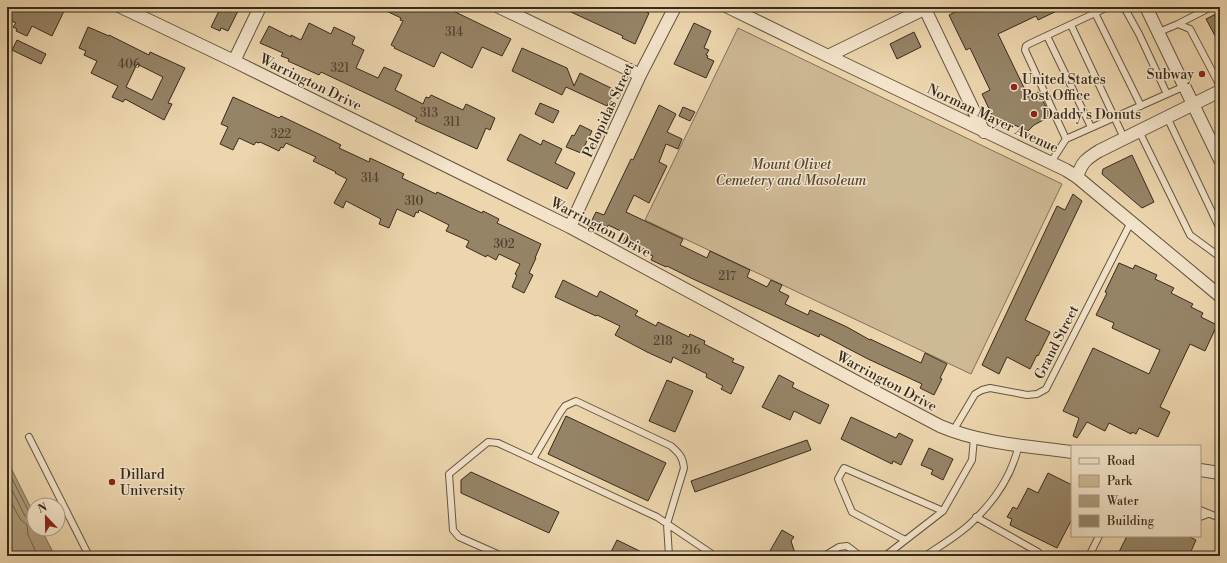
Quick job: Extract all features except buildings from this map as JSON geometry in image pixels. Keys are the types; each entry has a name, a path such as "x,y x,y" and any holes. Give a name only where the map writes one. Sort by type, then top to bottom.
{"street":[{"name":"Warrington Drive","path":"121,7 570,226 855,381 953,431 974,438 1071,452"},
{"path":"234,61 260,7"},
{"path":"499,7 640,75"},
{"name":"Pelopidas Street","path":"570,226 640,75 675,7"},
{"name":"Norman Mayer Avenue","path":"729,7 984,132 1051,162 1077,177 1220,296"},
{"path":"1146,7 1220,160"},
{"path":"828,56 926,8 984,132"},
{"path":"1077,177 1082,164 1088,157 1220,91"},
{"path":"1201,470 1220,473"}],"lane":[{"path":"1066,139 1024,50 1029,44 1108,7"},
{"path":"1124,7 1139,34 1167,94"},
{"path":"1159,32 1211,7"},
{"path":"1095,13 1141,106"},
{"path":"1178,24 1190,29 1220,86"},
{"path":"1070,25 1124,138"},
{"path":"1047,36 1092,127"},
{"path":"1051,162 1066,139 1185,86"},
{"path":"1166,117 1220,229"},
{"path":"1139,131 1190,235 1220,257"},
{"name":"Grand Street","path":"953,431 975,394 982,390 990,388 1027,395 1037,394 1046,389 1131,222"},
{"path":"533,459 565,406 576,401 671,446 679,453 683,460 684,468 667,524 669,556"},
{"path":"29,437 89,556"},
{"path":"885,556 943,511 972,460 974,438"},
{"path":"502,556 459,537 453,530 449,474 488,442 498,443 657,517 715,556"},
{"path":"925,556 970,524 999,492 1016,459 1019,444"},
{"path":"905,540 852,512 838,479 844,468 943,511"},
{"path":"1201,510 1220,518"},
{"path":"1201,517 1208,514"},
{"path":"976,517 1038,552"},
{"path":"1089,556 1098,537"},
{"path":"824,556 839,547 847,546 860,556"}],"green space":[{"name":"Mount Olivet Cemetery and Masoleum","path":"738,28 1062,184 971,374 645,220"}],"water":[{"path":"7,460 26,498 26,537 45,537 55,556 7,556"}],"place":[{"name":"Subway","path":"1202,74"},
{"name":"United States Post Office","path":"1014,87"},
{"name":"Daddy's Donuts","path":"1034,114"},
{"name":"Dillard University","path":"112,482"}]}
